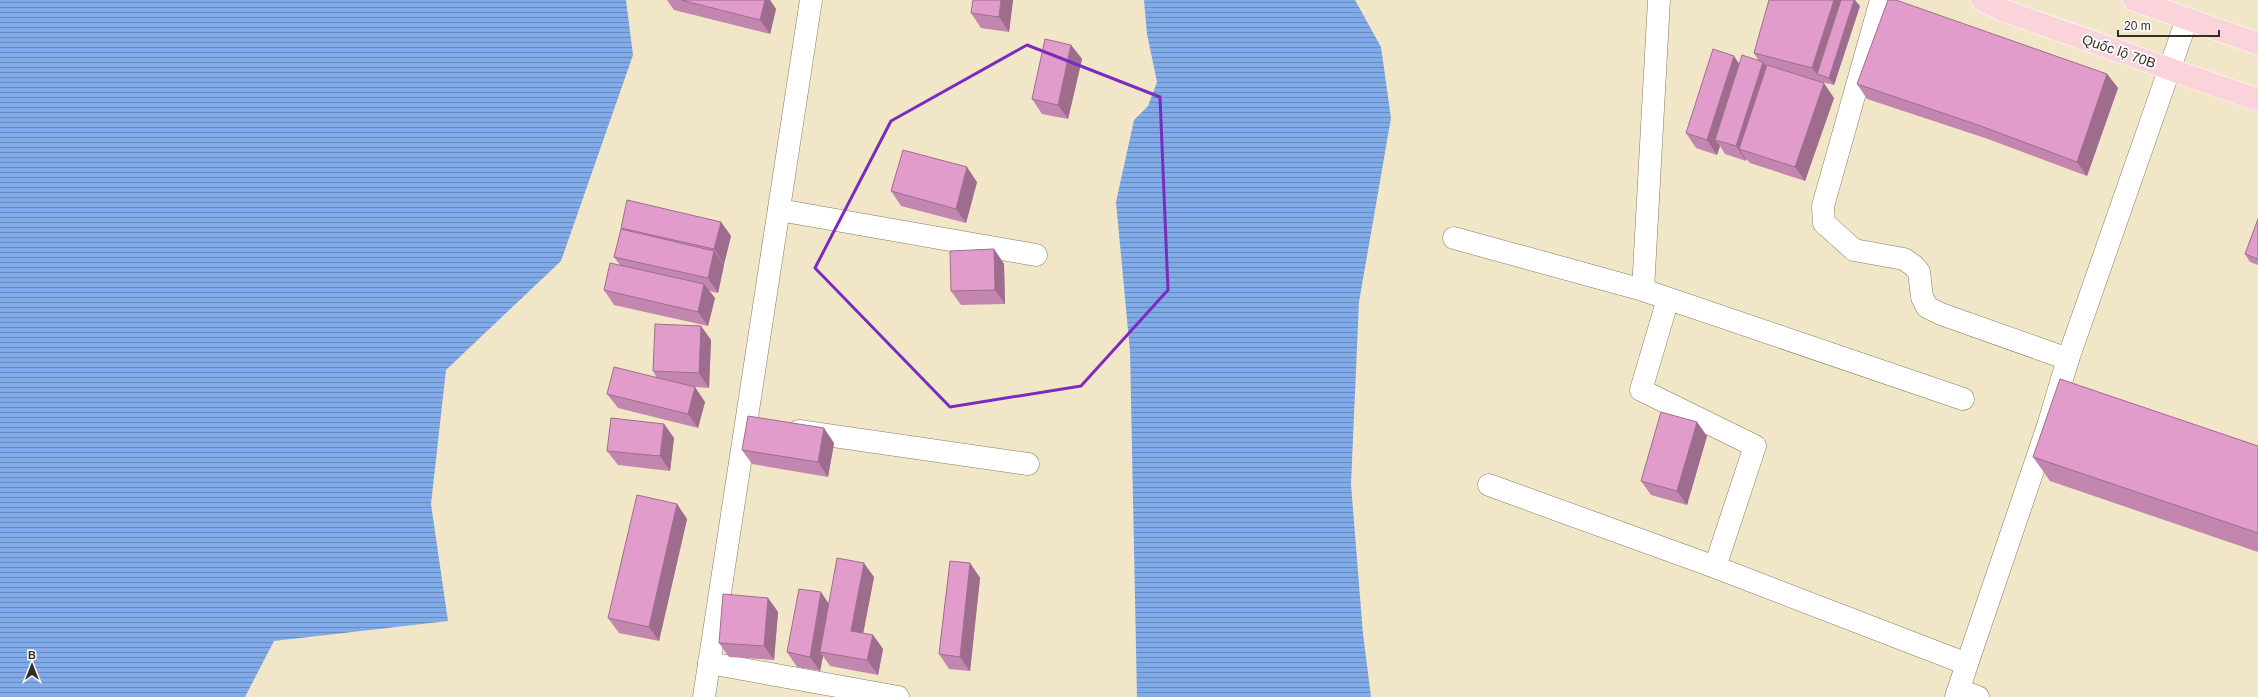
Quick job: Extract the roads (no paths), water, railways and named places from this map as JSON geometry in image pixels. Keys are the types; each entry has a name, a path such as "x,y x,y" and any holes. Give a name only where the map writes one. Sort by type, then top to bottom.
{"main road":[{"name":"Quốc lộ 70B","path":"1982,0 2002,10 2258,100"},
{"path":"2146,2 2187,19 2258,44"}],"street":[{"path":"704,697 812,0"},
{"path":"1642,290 1659,0"},
{"path":"1881,0 1823,206 1824,223 1854,250 1880,256 1904,259 1914,266 1919,272 1922,297 1927,307 1941,314 2068,359"},
{"path":"1964,695 1967,664 2048,426 2068,359 2187,19"},
{"path":"779,210 1036,256"},
{"path":"1454,238 1642,290 1963,399"},
{"path":"1668,299 1642,390 1755,446 1715,567"},
{"path":"746,423 1028,464"},
{"path":"1490,485 1715,567 1967,664"},
{"path":"709,663 898,697"}],"water":[{"path":"0,0 626,0 633,55 561,261 446,370 431,504 448,621 274,641 245,697 0,697"},
{"path":"1144,0 1355,0 1381,47 1391,118 1359,302 1351,484 1363,634 1371,697 1137,697 1130,351 1116,202 1134,120 1148,106 1157,82 1147,34"}]}
